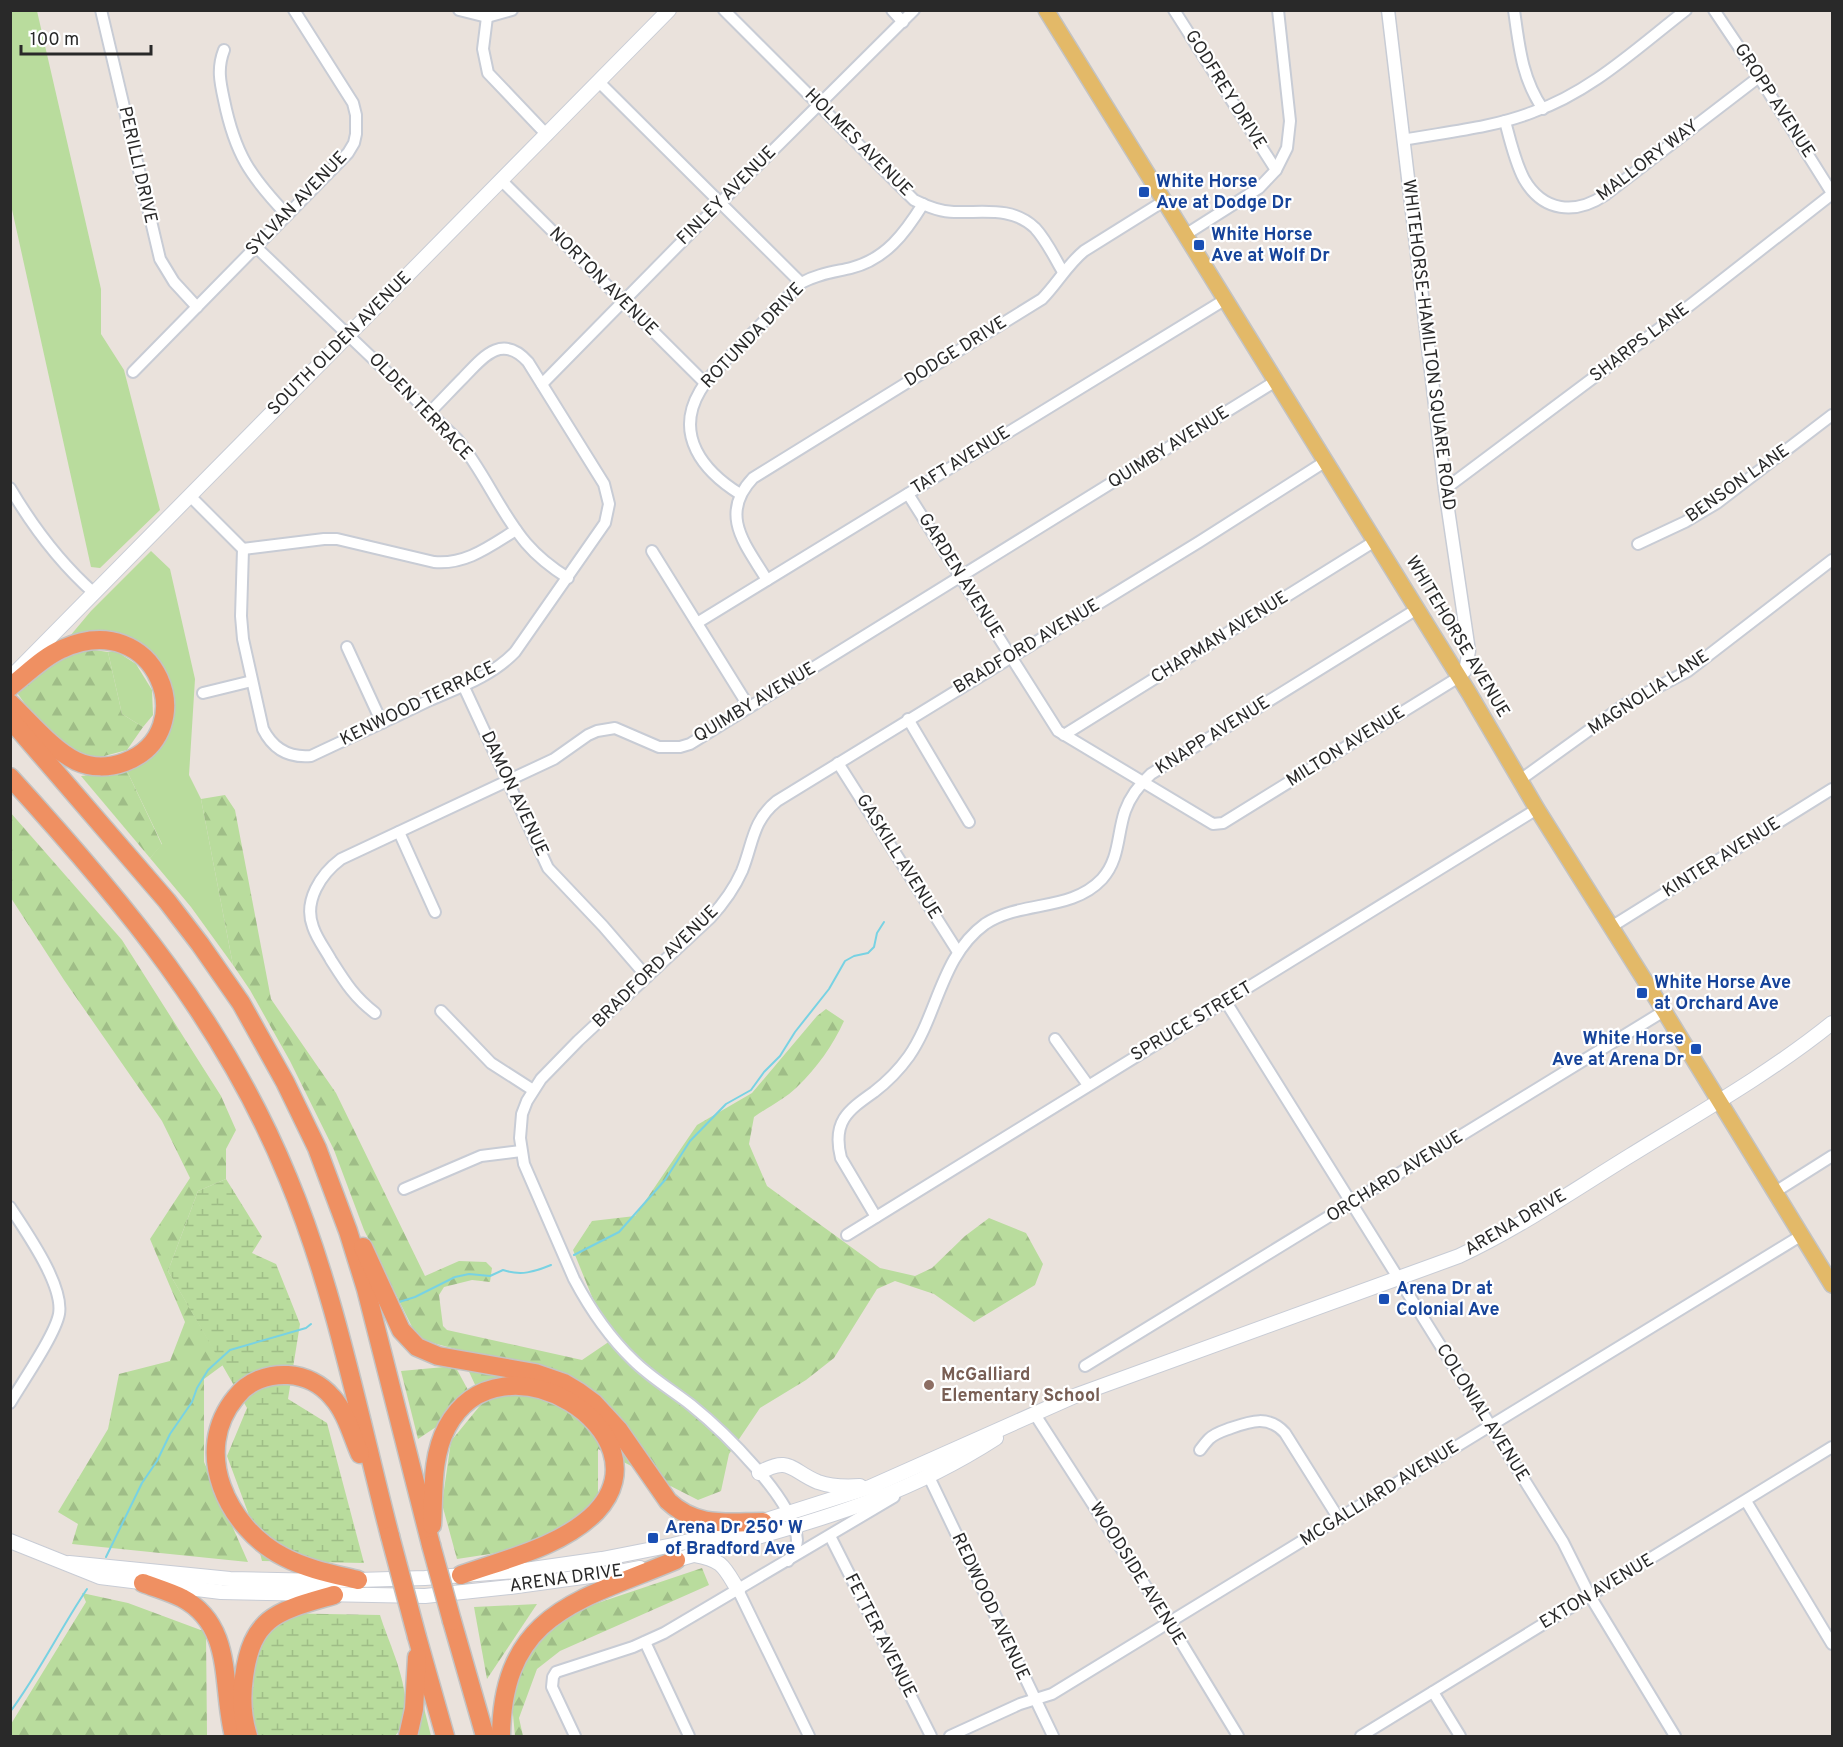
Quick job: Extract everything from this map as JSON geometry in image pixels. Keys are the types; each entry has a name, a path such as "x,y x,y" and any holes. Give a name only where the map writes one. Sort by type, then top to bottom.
{"highway":[{"path":"10,687 50,655 62,649 77,644 103,641 130,647 140,653 157,672 164,695 163,717 154,739 139,754 117,765 94,766 73,760 17,721"},
{"path":"10,704 17,721 167,901 241,1003 268,1050 317,1148 401,1330 417,1347 438,1356 535,1373 564,1383 594,1403 607,1415 676,1509 698,1520 711,1523 763,1521"},
{"path":"10,777 138,925 170,966 209,1023 252,1099 288,1178 328,1293 382,1509 445,1737"},
{"path":"317,1148 348,1231 364,1283 452,1621 485,1737"},
{"path":"358,1580 322,1572 284,1557 257,1539 235,1515 221,1485 215,1455 218,1428 230,1404 247,1386 269,1376 291,1375 323,1388 339,1407 382,1509"},
{"path":"431,1542 435,1466 439,1447 454,1417 462,1407 497,1388 510,1385 528,1386 568,1401 595,1421 607,1439 614,1461 608,1494 595,1512 566,1534 549,1543 461,1575"},
{"path":"501,1737 502,1701 508,1679 521,1650 538,1627 572,1603 684,1557"},
{"path":"143,1583 182,1598 212,1625 223,1651 234,1737"},
{"path":"248,1737 242,1709 243,1682 246,1657 254,1636 271,1619 282,1612 334,1595"},
{"path":"408,1737 414,1709 417,1637"}],"main road":[{"name":"SOUTH OLDEN AVENUE","path":"10,678 669,10"},
{"name":"WHITEHORSE AVENUE","path":"1050,12 1164,201 1459,677 1537,809 1833,1284"},
{"name":"ARENA DRIVE","path":"69,1563 230,1579 358,1580 461,1575 518,1571 602,1559 673,1545 789,1514 886,1481 1077,1395 1459,1256 1486,1243 1719,1101 1833,1023"},
{"name":"ARENA DRIVE","path":"10,1541 100,1577 221,1592 425,1596 619,1572 794,1527 862,1505 929,1477 985,1445 1034,1413"},
{"path":"759,1473 772,1465 779,1464 787,1465 809,1478 834,1486 859,1486 886,1481"},
{"path":"684,1557 709,1557 720,1563 738,1590"}],"street":[{"name":"PERILLI DRIVE","path":"101,10 159,259 174,282 197,306"},
{"name":"SYLVAN AVENUE","path":"133,372 348,153 354,143 357,125 353,103 294,10"},
{"path":"459,10 487,17 512,10"},
{"name":"HOLMES AVENUE","path":"724,10 906,193 923,204 952,212 1002,212 1024,220 1043,238 1063,272"},
{"path":"892,10 903,21"},
{"name":"FINLEY AVENUE","path":"542,384 914,10"},
{"name":"GODFREY DRIVE","path":"1174,10 1275,170"},
{"path":"1185,235 1259,188 1275,170 1287,147 1290,121 1278,10"},
{"name":"WHITEHORSE-HAMILTON SQUARE ROAD","path":"1388,10 1445,489 1469,651 1465,671 1459,677"},
{"path":"1514,10 1524,73 1543,109"},
{"path":"1403,140 1504,121 1543,109 1582,88 1686,10"},
{"name":"GROPP AVENUE","path":"1714,10 1833,194"},
{"path":"487,17 483,50 488,73 547,135"},
{"path":"224,50 219,77 235,142 251,174 287,216"},
{"name":"MALLORY WAY","path":"1504,121 1523,177 1530,190 1550,204 1571,208 1582,207 1605,195 1759,77"},
{"path":"599,82 801,283"},
{"name":"NORTON AVENUE","path":"502,181 705,383"},
{"name":"SHARPS LANE","path":"1445,489 1680,313 1833,194"},
{"name":"DODGE DRIVE","path":"740,494 758,474 1041,298 1051,290 1063,272 1084,251 1164,201"},
{"name":"ROTUNDA DRIVE","path":"740,494 713,475 697,454 691,421 693,408 705,383 801,283 812,277 854,268 885,252 906,231 923,204"},
{"name":"OLDEN TERRACE","path":"256,247 430,412 470,454 516,530 540,557 568,578"},
{"name":"TAFT AVENUE","path":"697,623 1226,299"},
{"name":"KENWOOD TERRACE","path":"243,549 241,616 252,681 263,729 268,738 290,755 311,756 494,670 515,652 601,532 609,504 604,484 522,355 508,349 499,349 486,354 430,412"},
{"name":"QUIMBY AVENUE","path":"375,1013 350,990 312,926 312,903 320,880 341,859 554,759 597,731 615,728 659,747 680,747 690,744 1276,381"},
{"name":"BENSON LANE","path":"1638,544 1717,503 1833,415"},
{"name":"BRADFORD AVENUE","path":"788,1561 797,1542 794,1527 789,1514 759,1473 710,1421 654,1380 633,1360 596,1316 574,1279 524,1164 521,1151 522,1114 532,1090 578,1041 722,905 741,873 758,822 764,812 777,801 1190,548 1326,461"},
{"path":"10,488 54,553 94,593"},
{"path":"740,494 736,511 738,531 767,580"},
{"name":"GARDEN AVENUE","path":"908,494 1058,731 1141,783 1213,824 1223,823 1233,817"},
{"path":"190,496 243,549 337,539 445,563 469,558 516,530"},
{"name":"CHAPMAN AVENUE","path":"1064,735 1375,541"},
{"path":"652,551 749,707"},
{"name":"MAGNOLIA LANE","path":"1520,780 1624,705 1688,671 1833,560"},
{"name":"KNAPP AVENUE","path":"876,1217 842,1158 839,1148 840,1126 849,1111 888,1080 909,1055 958,952 976,931 1000,916 1015,910 1073,898 1095,886 1104,877 1116,855 1125,812 1141,783 1151,774 1417,609"},
{"path":"348,647 382,723"},
{"name":"MILTON AVENUE","path":"1233,817 1459,677"},
{"path":"203,693 252,681"},
{"name":"DAMON AVENUE","path":"463,685 548,868 647,977"},
{"path":"908,719 969,822"},
{"name":"GASKILL AVENUE","path":"838,763 958,952"},
{"name":"KINTER AVENUE","path":"1611,927 1833,789"},
{"name":"SPRUCE STREET","path":"848,1234 1537,809"},
{"path":"399,832 435,912"},
{"name":"COLONIAL AVENUE","path":"1226,1002 1563,1542 1590,1596 1675,1737"},
{"path":"441,1011 491,1063 532,1090"},
{"name":"ORCHARD AVENUE","path":"1085,1366 1128,1345 1352,1203 1664,1011"},
{"path":"1055,1039 1088,1085"},
{"path":"404,1189 481,1156 521,1151"},
{"path":"1775,1192 1833,1156"},
{"path":"10,1207 55,1284 60,1306 55,1325 10,1402"},
{"name":"MCGALLIARD AVENUE","path":"950,1737 1020,1704 1053,1694 1802,1235"},
{"name":"WOODSIDE AVENUE","path":"1034,1413 1170,1623 1238,1737"},
{"path":"1200,1450 1209,1438 1218,1432 1252,1421 1267,1421 1275,1424 1285,1433 1340,1519"},
{"name":"EXTON AVENUE","path":"1361,1737 1833,1447"},
{"name":"REDWOOD AVENUE","path":"929,1477 1053,1737"},
{"path":"574,1737 552,1688 556,1672 663,1634 914,1484"},
{"path":"1746,1501 1833,1644"},
{"name":"FETTER AVENUE","path":"830,1536 931,1737"},
{"path":"738,1590 809,1737"},
{"path":"645,1642 689,1737"},
{"path":"1433,1692 1460,1737"}],"green space":[{"path":"10,11 37,11 101,289 101,334 124,370 160,510 100,568 91,567 11,205"},
{"path":"151,551 170,569 195,679 189,775 201,799 233,965 191,907 150,858 162,844 127,771 154,748 170,714 173,688 150,652 118,633 70,636 91,611"},
{"path":"80,648 108,652 122,714 143,727 127,750 97,758 69,749 36,719 15,690"},
{"path":"116,651 136,664 152,690 153,715 143,727 122,714 108,652"},
{"path":"127,771 162,845 150,858 81,776"},
{"path":"225,795 235,810 271,999 336,1093 425,1276 459,1261 486,1262 492,1268 490,1282 472,1280 444,1287 439,1295 443,1326 447,1330 582,1360 610,1341 573,1250 592,1221 635,1216 697,1125 752,1093 817,1016 826,1009 844,1021 830,1047 797,1087 754,1117 749,1144 767,1186 880,1268 915,1276 932,1268 965,1236 989,1218 1026,1233 1043,1264 1035,1285 974,1322 934,1294 895,1281 877,1289 834,1358 806,1380 760,1408 729,1454 721,1491 698,1500 598,1449 598,1499 551,1537 503,1552 457,1559 442,1504 451,1441 483,1402 459,1350 418,1339 364,1230 334,1150 290,1061 250,990 233,965 201,799"},
{"path":"10,812 122,940 221,1096 236,1130 226,1149 226,1179 198,1191 168,1271 223,1365 204,1379 204,1462 248,1562 72,1544 78,1524 58,1512 108,1429 119,1374 170,1361 185,1322 150,1239 190,1178 162,1121 64,980 11,898"},
{"path":"226,1179 262,1237 252,1253 276,1264 300,1324 288,1399 327,1423 364,1563 262,1561 253,1526 227,1456 247,1408 168,1271 198,1191"},
{"path":"455,1366 468,1390 442,1423 418,1439 401,1371"},
{"path":"702,1568 709,1585 560,1651 537,1669 519,1718 523,1736 515,1736 512,1704 525,1660 539,1639 571,1612"},
{"path":"82,1593 128,1603 206,1632 207,1736 11,1736 11,1724 86,1602"},
{"path":"537,1604 487,1679 474,1607"},
{"path":"274,1613 380,1615 405,1694 403,1724 395,1736 255,1736 250,1731 256,1650"},
{"path":"421,1696 431,1736 415,1736"}],"waterway":[{"path":"574,1255 619,1232 665,1180 690,1141 726,1104 751,1090 780,1056 795,1032 829,989 845,961 868,953 874,947 877,933 884,922"},
{"path":"396,1303 415,1297 455,1277 469,1274 490,1276 503,1270 516,1273 527,1272 551,1265"},
{"path":"106,1557 142,1483 157,1461 170,1434 192,1402 208,1370 230,1350 306,1328 311,1324"},
{"path":"10,1712 87,1589"}],"place":[{"name":"White Horse Ave at Dodge Dr","path":"1144,192"},
{"name":"White Horse Ave at Wolf Dr","path":"1199,245"},
{"name":"White Horse Ave at Orchard Ave","path":"1642,993"},
{"name":"White Horse Ave at Arena Dr","path":"1696,1049"},
{"name":"Arena Dr at Colonial Ave","path":"1384,1299"},
{"name":"McGalliard Elementary School","path":"929,1385"},
{"name":"Arena Dr 250' W of Bradford Ave","path":"653,1538"}]}
